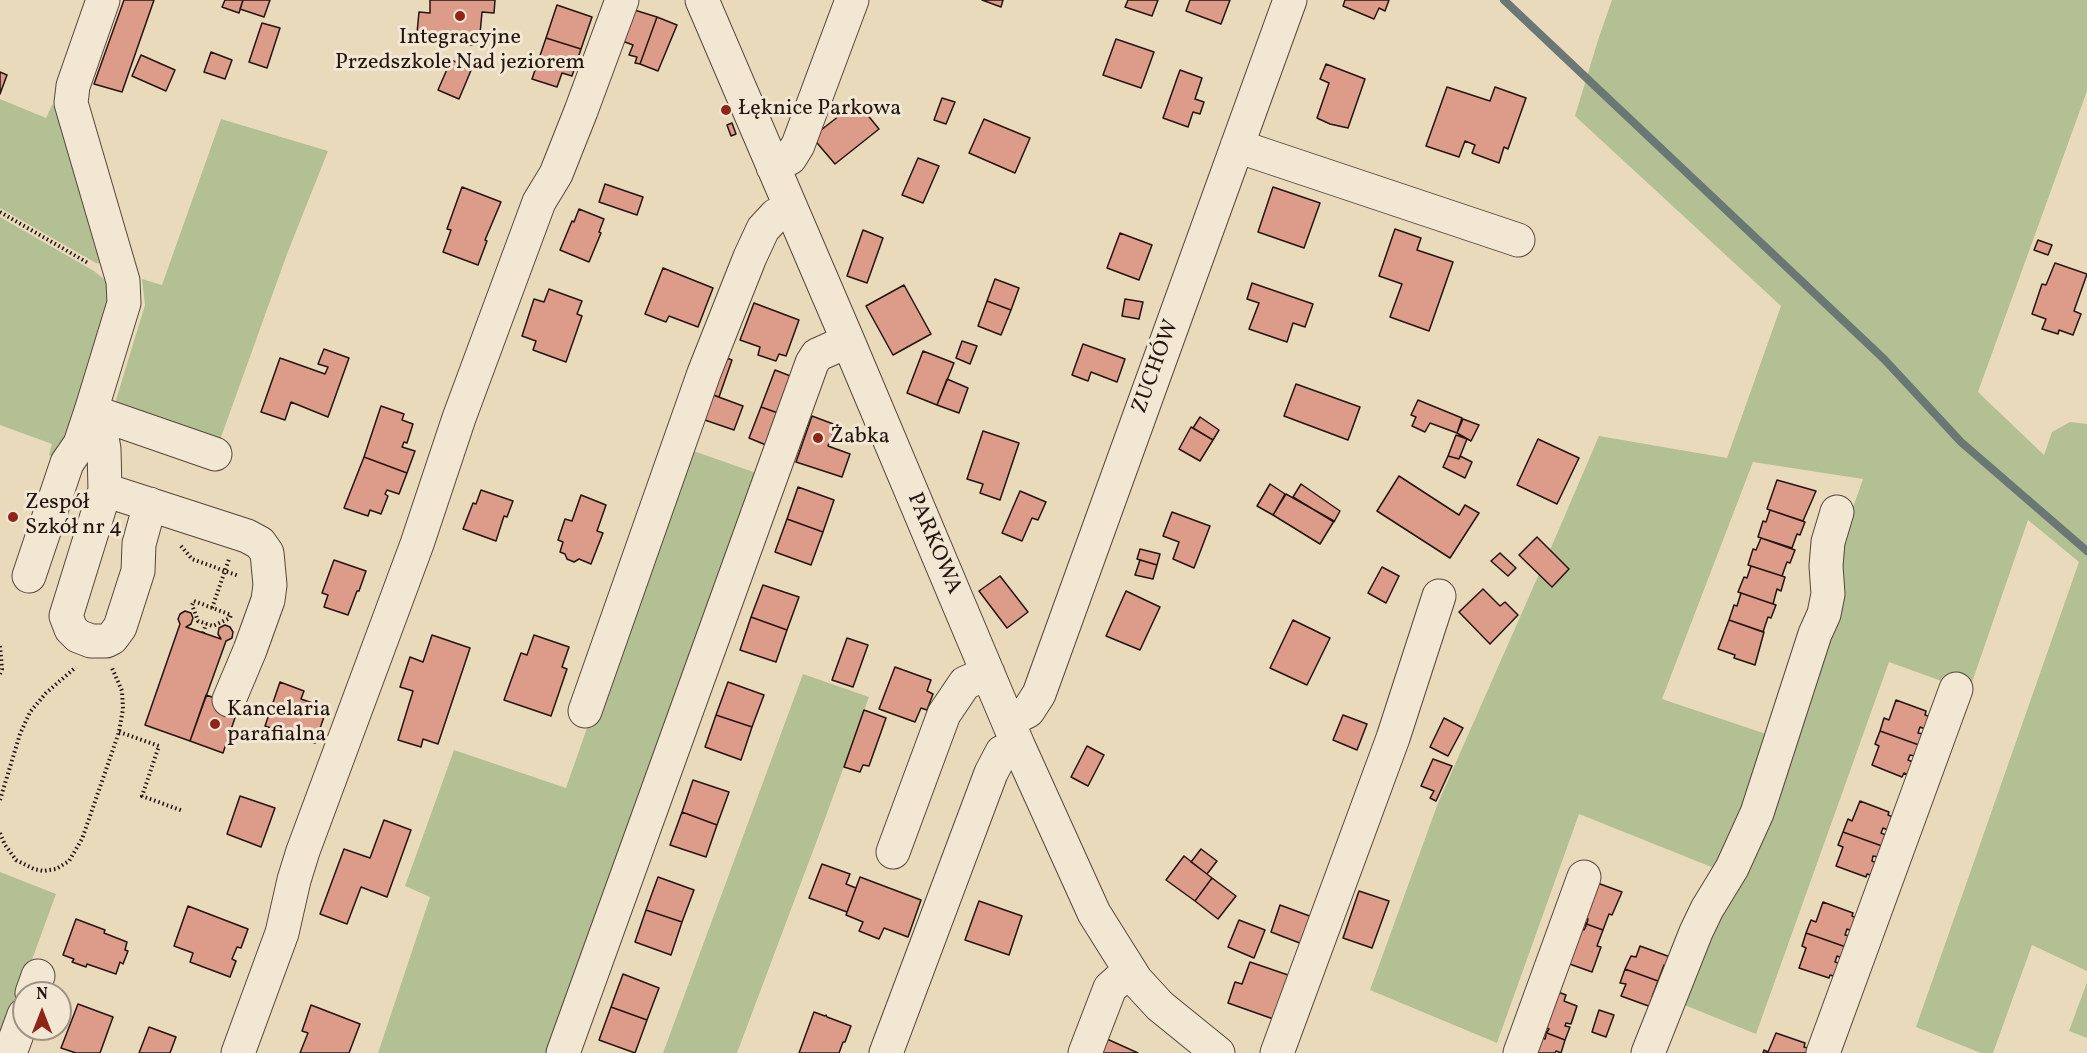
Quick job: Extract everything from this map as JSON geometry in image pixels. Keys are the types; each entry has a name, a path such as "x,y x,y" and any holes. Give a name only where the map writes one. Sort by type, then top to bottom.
{"street":[{"path":"28,576 67,463 80,444 92,411 124,303 123,281 71,103 73,86 103,0"},
{"path":"238,1053 282,933 300,861 417,544 463,407 539,202 553,180 560,163 622,0"},
{"name":"PARKOWA","path":"702,0 1013,733 1094,913 1130,971 1160,1006 1202,1048"},
{"path":"772,166 790,158 798,145 852,0"},
{"name":"ZUCHÓW","path":"886,1053 991,773 1013,733 1039,694 1290,0"},
{"path":"1237,146 1518,240"},
{"path":"585,711 704,373 750,257 763,229 776,215 791,210"},
{"path":"563,1053 812,363 817,356 848,341"},
{"path":"92,411 215,454"},
{"path":"92,411 102,438 105,490 66,616 71,629 78,636 92,641 106,641 112,638 120,627 138,570 139,544 150,504"},
{"path":"105,490 254,539 265,548 270,585 268,600 250,650 228,700"},
{"path":"1648,1053 1696,932 1732,868 1760,803 1815,634 1824,614 1828,594 1826,566 1828,542 1837,512"},
{"path":"1277,1053 1393,738 1439,596"},
{"path":"893,852 944,714 965,683 988,673"},
{"path":"1823,1053 1956,689"},
{"path":"1520,1053 1584,877"},
{"path":"1085,1053 1110,988 1130,971"}],"path":[{"path":"0,212 104,273 123,281"},
{"path":"178,541 192,559 244,578"},
{"path":"212,608 227,564"},
{"path":"226,613 194,601 192,605 198,621 213,627 230,618"},
{"path":"202,633 206,624"},
{"path":"0,646 2,669 0,674"},
{"path":"0,800 27,717 46,693 79,663"},
{"path":"0,833 10,853 25,865 42,871 56,869 69,861 82,839 119,732 123,709 122,692 112,668 105,664"},
{"path":"119,732 159,746 141,796 183,811"}],"green space":[{"path":"1612,0 2087,0 2087,91 1978,392 2044,455 2052,432 2070,422 2087,424 2087,971 2032,945 1993,1053 1981,1053 1916,1027 2079,562 2028,520 1969,691 1889,662 1756,1034 1677,1002 1724,872 1579,814 1497,1043 1370,990 1438,803 1539,574 1552,587 1569,569 1550,550 1599,436 1727,458 1781,306 1575,116","holes":["1753,462 1863,479 1772,736 1662,699"]},
{"path":"0,99 46,118 52,105 60,108 106,264 96,263 0,208"},
{"path":"221,119 328,151 287,254 220,440 116,410 116,400 145,305 142,279 162,285"},
{"path":"0,217 94,271 111,285 113,292 68,441 58,444 54,457 49,455 52,444 0,425"},
{"path":"685,448 762,475 553,1053 378,1053 430,897 405,886 454,750 566,788"},
{"path":"803,674 869,697 822,827 737,1053 663,1053"},
{"path":"0,872 56,894 24,981 12,981 12,1014 0,1047"},
{"path":"2087,982 2087,1038 2069,1031"}],"building":[{"path":"124,0 154,0 122,92 94,84"},
{"path":"225,0 243,0 239,13 222,7"},
{"path":"243,0 270,0 264,17 240,9"},
{"path":"430,0 495,0 494,13 482,12 479,45 443,41 443,43 438,43 439,41 428,40 428,34 417,33 419,12 430,13"},
{"path":"982,0 1003,0 1001,7"},
{"path":"1128,0 1158,0 1152,16 1125,7"},
{"path":"1190,0 1230,0 1221,24 1186,11"},
{"path":"1345,0 1389,0 1385,11 1379,8 1374,19 1343,6"},
{"path":"557,5 592,17 581,49 546,38"},
{"path":"628,8 657,17 640,64 635,63 637,57 629,55 633,45 617,39"},
{"path":"657,17 677,25 658,71 640,64"},
{"path":"262,23 280,28 267,68 249,62"},
{"path":"546,38 581,49 572,76 562,73 557,87 532,79"},
{"path":"1116,39 1154,52 1141,88 1103,75"},
{"path":"211,52 232,60 225,79 204,72"},
{"path":"141,55 175,70 166,91 132,76"},
{"path":"451,60 472,68 459,99 438,90"},
{"path":"1326,64 1365,79 1348,128 1317,118 1329,83 1320,79"},
{"path":"1180,70 1202,78 1195,99 1204,102 1200,114 1193,112 1188,127 1163,118"},
{"path":"0,72 7,75 0,94"},
{"path":"1447,87 1490,101 1495,87 1526,98 1508,149 1504,147 1499,163 1472,153 1475,145 1465,141 1459,157 1426,146"},
{"path":"942,98 955,102 946,124 934,120"},
{"path":"857,102 879,129 835,164 812,137"},
{"path":"984,119 1030,138 1015,173 969,153"},
{"path":"732,123 736,134 731,136 727,125"},
{"path":"918,158 939,166 923,203 902,195"},
{"path":"605,184 643,197 637,215 599,202"},
{"path":"462,187 501,202 485,240 487,241 478,265 443,252 451,230 447,229"},
{"path":"1273,187 1320,203 1304,248 1258,232"},
{"path":"579,209 604,219 589,262 560,250"},
{"path":"1395,229 1421,238 1417,250 1453,262 1429,331 1390,317 1402,284 1379,276"},
{"path":"863,230 883,238 867,283 847,276"},
{"path":"1120,233 1152,245 1139,280 1107,268"},
{"path":"2038,240 2052,245 2048,255 2034,250"},
{"path":"2055,263 2087,274 2074,311 2081,314 2073,335 2059,330 2058,334 2042,329 2046,319 2032,314 2042,284 2046,285"},
{"path":"663,268 713,288 698,327 669,316 666,322 645,314"},
{"path":"995,279 1019,288 1011,310 987,301"},
{"path":"1252,283 1313,304 1305,327 1293,323 1287,342 1249,329 1259,303 1247,299"},
{"path":"904,285 931,334 893,355 866,306"},
{"path":"549,289 582,301 577,314 582,316 566,362 533,350 536,341 522,336 534,299 544,302"},
{"path":"1125,299 1143,302 1139,319 1122,316"},
{"path":"987,301 1011,310 1001,335 978,326"},
{"path":"754,303 799,320 786,356 779,354 776,361 758,355 760,347 740,340"},
{"path":"962,341 977,346 970,364 956,358"},
{"path":"1083,344 1125,359 1117,382 1091,372 1088,381 1072,375"},
{"path":"324,349 349,358 328,417 291,402 285,420 261,412 280,358 325,374 328,367 318,364"},
{"path":"923,351 954,363 937,405 907,393"},
{"path":"718,355 732,360 719,397 705,392"},
{"path":"775,370 793,377 778,413 761,407"},
{"path":"947,379 968,388 959,413 937,405"},
{"path":"1296,384 1360,407 1348,440 1284,416"},
{"path":"705,392 743,406 734,430 696,417"},
{"path":"1418,400 1462,418 1457,433 1430,423 1425,432 1412,426 1416,417 1411,415"},
{"path":"381,406 404,414 402,420 413,424 407,443 404,442 402,447 415,451 407,473 364,457"},
{"path":"761,407 778,413 766,445 749,438"},
{"path":"812,416 836,425 828,446 850,454 842,477 796,462"},
{"path":"1200,417 1219,430 1213,440 1193,428"},
{"path":"1463,419 1479,425 1471,441 1457,433"},
{"path":"1191,427 1213,440 1200,461 1179,449"},
{"path":"983,431 1019,443 1000,500 980,493 983,484 967,479"},
{"path":"1456,435 1467,439 1459,459 1448,456"},
{"path":"1538,439 1579,458 1557,504 1517,485"},
{"path":"1448,456 1459,459 1460,456 1472,462 1465,478 1443,467"},
{"path":"364,457 407,473 399,494 387,490 385,494 388,496 381,514 370,510 368,516 344,508"},
{"path":"1399,476 1459,515 1465,505 1479,513 1450,558 1377,511"},
{"path":"1777,480 1816,491 1803,521 1767,509"},
{"path":"1270,484 1285,494 1273,515 1257,506"},
{"path":"1301,484 1340,511 1334,522 1293,497"},
{"path":"798,487 834,500 823,532 787,519"},
{"path":"481,490 513,501 507,517 504,516 496,541 463,529 473,503 476,504"},
{"path":"1020,491 1046,502 1038,520 1032,518 1022,541 1002,533"},
{"path":"1286,494 1334,521 1320,544 1273,515"},
{"path":"581,495 606,505 597,531 603,533 591,564 579,559 574,562 567,559 565,554 560,552 563,542 558,540 565,519 572,521"},
{"path":"1770,510 1805,522 1792,548 1758,537 1763,521 1766,522"},
{"path":"1172,512 1210,526 1194,568 1173,559 1179,542 1163,536"},
{"path":"787,519 823,532 811,565 775,552"},
{"path":"1537,537 1569,569 1552,587 1519,555"},
{"path":"1761,538 1795,550 1782,576 1748,565 1753,549 1756,550"},
{"path":"1140,549 1160,554 1157,565 1137,559"},
{"path":"1500,553 1516,568 1508,576 1491,561"},
{"path":"334,560 366,571 348,615 324,607 328,595 322,593"},
{"path":"1140,560 1157,565 1153,579 1135,575"},
{"path":"1751,566 1785,577 1781,591 1777,589 1773,604 1738,592"},
{"path":"1382,567 1399,576 1386,603 1368,593"},
{"path":"1000,576 1028,612 1007,628 979,591"},
{"path":"763,585 799,597 787,630 751,617"},
{"path":"1483,589 1500,606 1505,602 1518,615 1490,644 1459,612"},
{"path":"1126,591 1160,607 1140,650 1106,636"},
{"path":"1741,593 1776,605 1771,618 1768,617 1763,632 1729,620"},
{"path":"185,611 191,613 193,618 191,624 186,627 221,639 218,634 219,628 225,625 233,632 232,638 226,641 190,741 145,725 180,624 178,619"},
{"path":"751,617 787,630 776,662 740,650"},
{"path":"1293,620 1330,638 1307,685 1270,668"},
{"path":"1729,620 1764,632 1755,665 1734,658 1735,655 1718,649"},
{"path":"432,635 470,648 438,744 423,739 421,747 398,740 413,691 400,687 410,657 423,662"},
{"path":"534,635 569,647 562,667 567,669 551,716 504,700 521,653 527,655"},
{"path":"847,638 868,645 853,687 832,680"},
{"path":"895,667 931,680 927,691 933,694 927,710 921,708 915,722 879,709"},
{"path":"280,682 304,691 301,699 327,708 315,743 265,726"},
{"path":"728,682 764,695 752,727 716,715"},
{"name":"Kancelaria parafialna","path":"206,695 239,706 223,753 190,741"},
{"path":"1896,700 1926,711 1925,715 1934,718 1930,731 1920,727 1918,733 1923,734 1919,745 1880,731 1884,718 1889,720"},
{"path":"864,710 886,718 869,766 863,765 860,772 844,767"},
{"path":"716,715 752,727 741,760 705,747"},
{"path":"1343,715 1367,724 1357,750 1333,740"},
{"path":"1444,718 1463,728 1448,756 1430,747"},
{"path":"1880,731 1919,745 1915,756 1910,755 1908,760 1918,764 1913,777 1904,773 1902,777 1872,765 1879,746 1875,744"},
{"path":"1087,746 1104,755 1088,786 1071,777"},
{"path":"1433,759 1452,766 1436,801 1430,798 1434,791 1421,786"},
{"path":"693,780 729,792 717,825 682,812"},
{"path":"240,796 275,808 261,847 227,834"},
{"path":"1860,801 1889,812 1888,815 1898,819 1893,832 1883,828 1881,833 1886,835 1882,846 1843,832 1848,819 1852,821"},
{"path":"682,812 717,825 706,857 670,845"},
{"path":"384,820 411,830 387,897 361,887 347,924 320,914 344,849 370,858"},
{"path":"1843,832 1882,846 1878,857 1873,856 1872,861 1881,865 1877,877 1867,874 1866,877 1836,866 1843,847 1838,845"},
{"path":"1201,849 1217,861 1207,874 1191,862"},
{"path":"1184,856 1212,878 1195,901 1166,880"},
{"path":"822,864 850,874 846,884 856,888 847,912 809,898"},
{"path":"658,877 694,890 682,922 646,910"},
{"path":"860,877 921,900 908,937 884,928 879,939 859,931 863,922 846,915"},
{"path":"1212,878 1236,896 1218,919 1195,901"},
{"path":"1592,881 1622,892 1603,930 1578,921 1587,923 1588,919 1580,916"},
{"path":"1359,891 1389,901 1372,948 1343,938"},
{"path":"979,901 1022,916 1009,955 965,940"},
{"path":"1823,902 1853,913 1852,916 1861,920 1857,933 1847,929 1845,935 1850,936 1846,947 1806,933 1811,920 1816,922"},
{"path":"1280,905 1315,918 1305,945 1271,932"},
{"path":"188,906 248,929 241,948 237,947 232,959 236,961 230,977 190,962 193,953 174,946"},
{"path":"646,910 682,922 671,955 635,942"},
{"path":"76,919 105,930 104,933 127,942 125,950 128,951 123,964 120,962 116,974 87,964 86,967 72,962 74,959 63,955"},
{"path":"1239,920 1265,930 1254,958 1228,947"},
{"path":"1578,921 1603,930 1597,946 1601,947 1592,972 1564,962 1576,927 1584,930 1586,926"},
{"path":"1806,933 1846,947 1842,958 1837,956 1835,962 1845,965 1840,978 1830,975 1829,978 1799,968 1806,948 1802,946"},
{"path":"1640,946 1673,958 1669,967 1664,965 1658,981 1625,969 1631,956 1636,957"},
{"path":"1250,962 1294,977 1279,1021 1228,1003 1235,982 1242,984"},
{"path":"1625,969 1658,981 1652,997 1658,999 1654,1008 1621,996 1626,984 1620,983"},
{"path":"623,974 659,988 647,1020 611,1007"},
{"path":"1553,990 1566,995 1564,1001 1577,1006 1571,1024 1566,1023 1565,1026 1570,1027 1565,1040 1539,1030 1547,1032 1549,1029 1541,1026"},
{"path":"78,1004 113,1017 100,1053 76,1053 61,1048 64,1041 72,1041 72,1020"},
{"path":"311,1005 360,1024 349,1053 300,1053 308,1033 302,1031"},
{"path":"611,1007 647,1020 635,1053 599,1040"},
{"path":"1599,1010 1614,1015 1606,1037 1592,1032"},
{"path":"814,1012 851,1026 839,1053 799,1053"},
{"path":"149,1027 176,1037 170,1053 139,1053"},
{"path":"1539,1030 1565,1040 1561,1053 1556,1051 1555,1053 1531,1053 1537,1036 1545,1039 1546,1035 1538,1032"},
{"path":"1776,1033 1805,1043 1804,1047 1814,1050 1813,1053 1763,1053 1764,1050 1768,1052"},
{"path":"1107,1039 1138,1053 1100,1053"}],"waterway":[{"path":"1504,0 1884,359 1961,442 2087,551"}],"place":[{"name":"Integracyjne Przedszkole Nad jeziorem","path":"460,16"},
{"name":"Łęknice Parkowa","path":"726,110"},
{"name":"Żabka","path":"818,438"},
{"name":"Zespół Szkół nr 4","path":"13,517"},
{"name":"Kancelaria parafialna","path":"215,724"}]}
